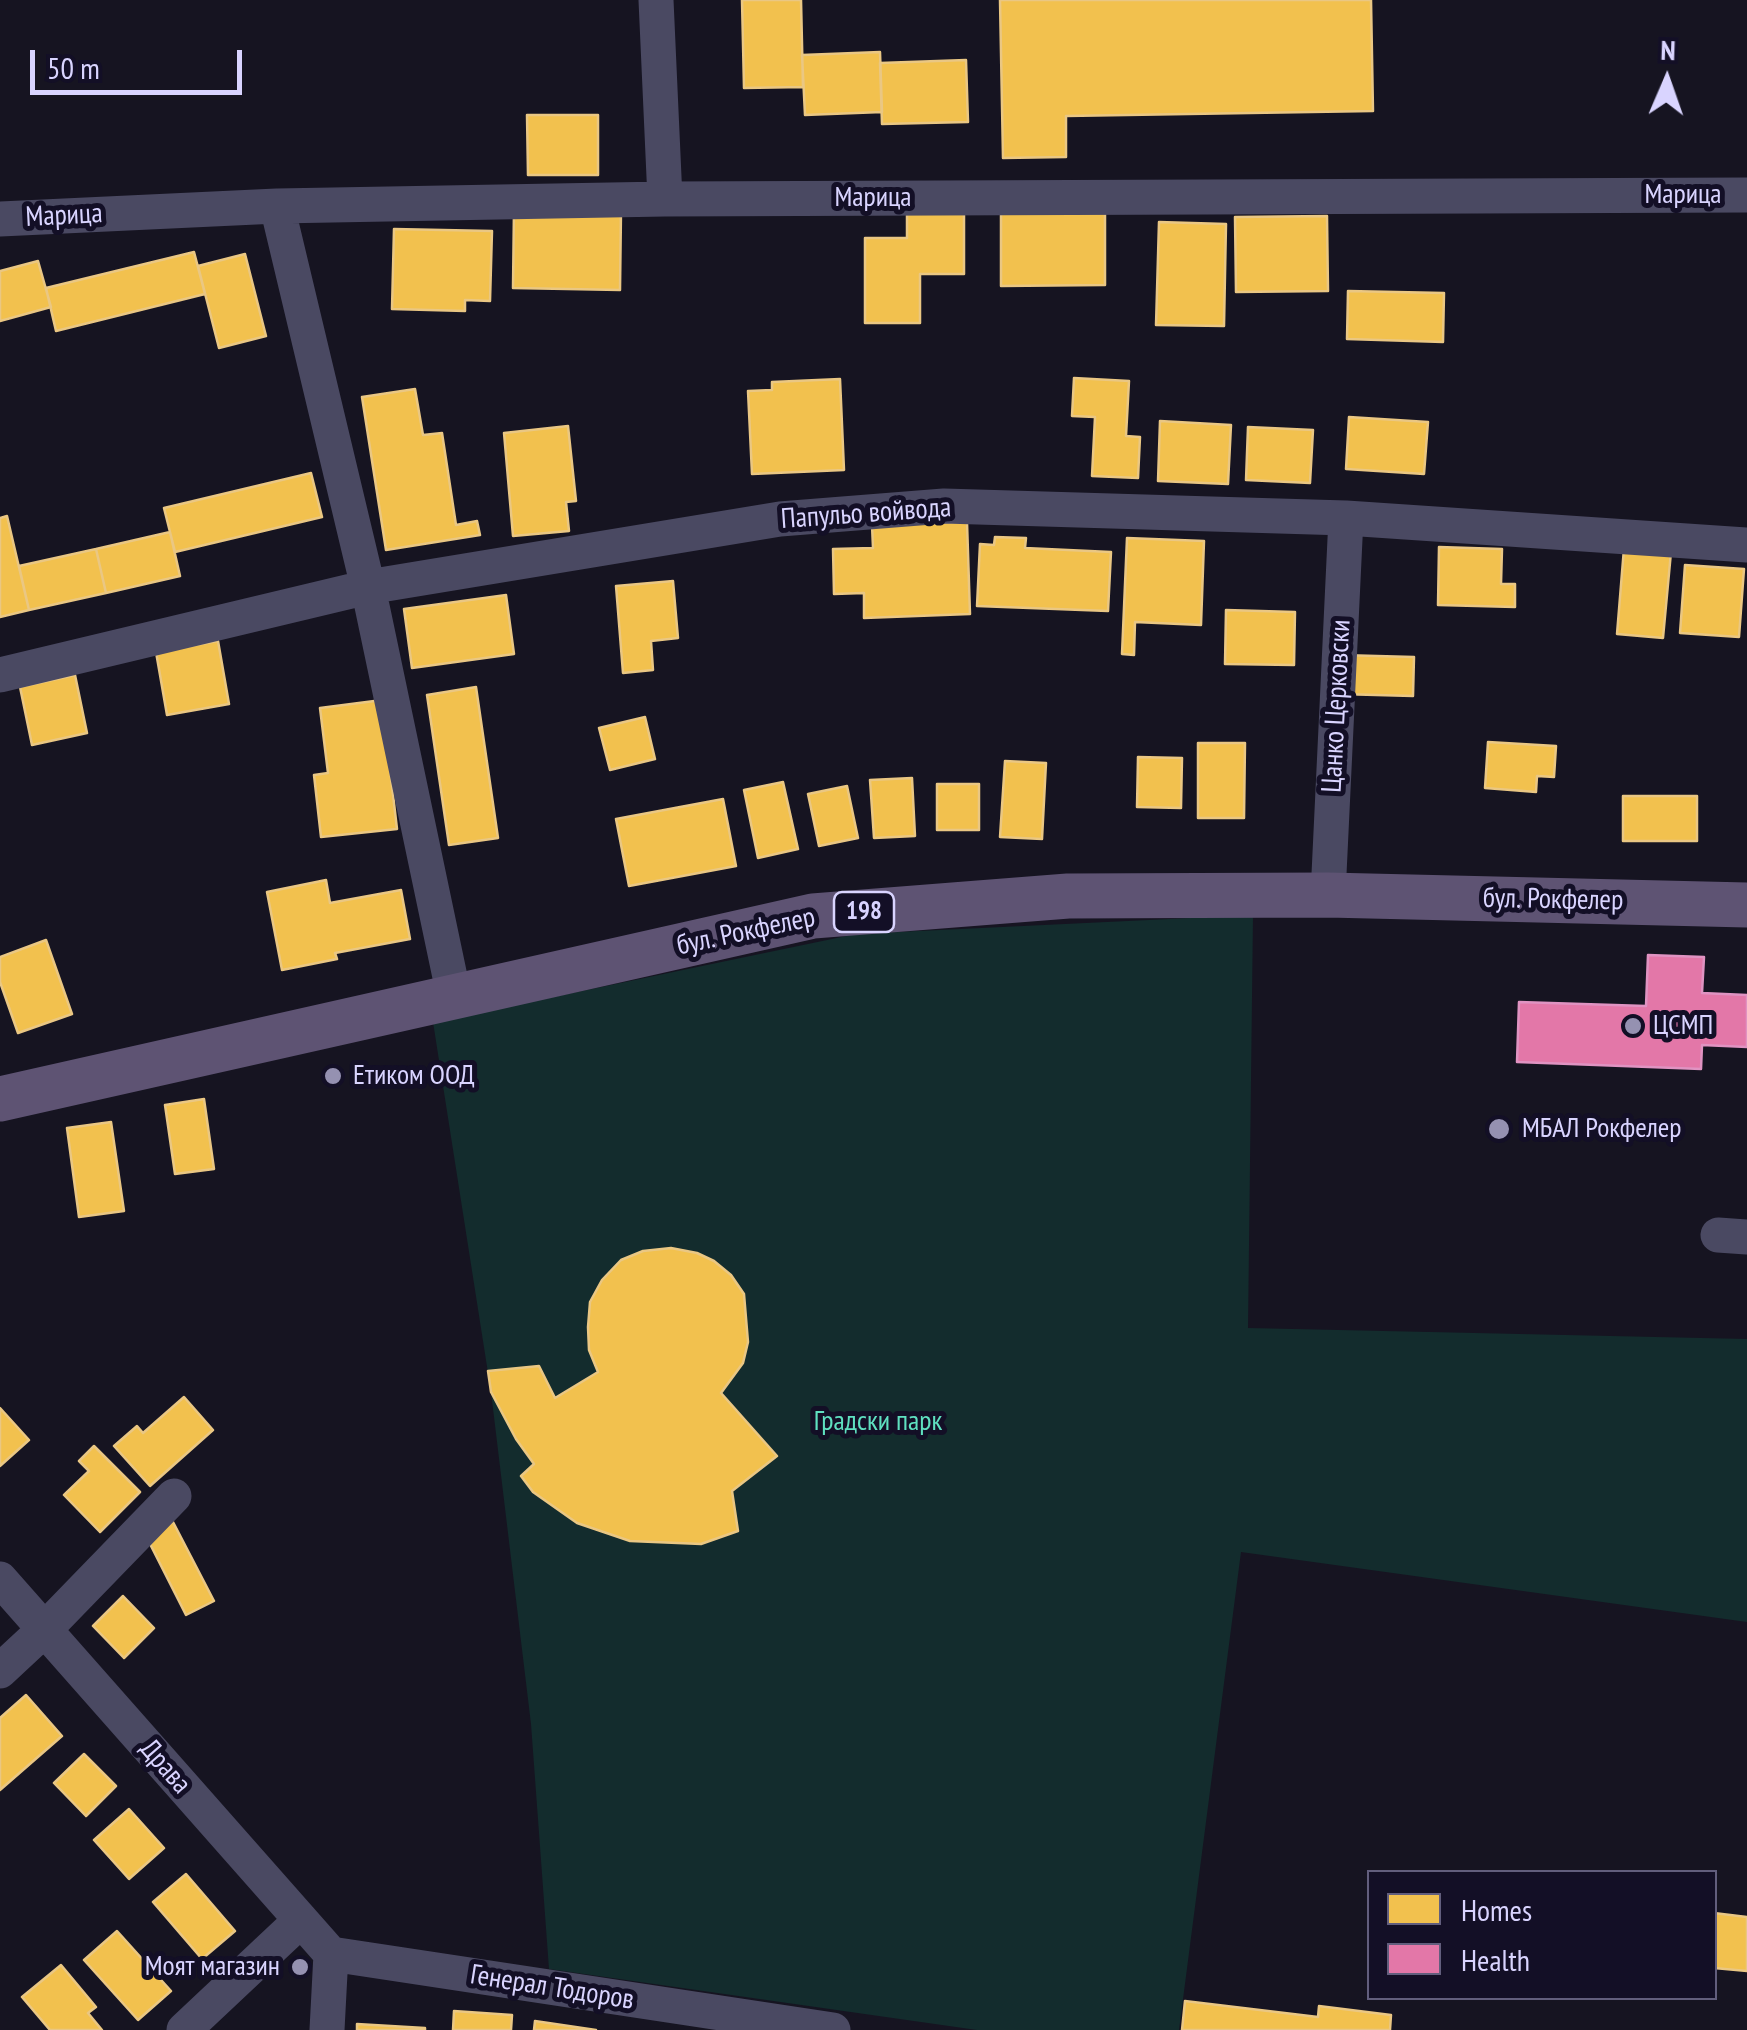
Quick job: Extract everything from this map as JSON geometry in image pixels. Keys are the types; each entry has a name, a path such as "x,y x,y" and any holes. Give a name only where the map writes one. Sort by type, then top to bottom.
{"main road":[{"name":"бул. Рокфелер","path":"0,1099 813,916 1068,896 1328,895 1747,904"}],"street":[{"path":"656,0 665,199"},
{"name":"Марица","path":"0,219 276,206 665,199 1747,195"},
{"path":"276,206 368,587 454,996"},
{"name":"Папульо войвода","path":"0,674 368,587 780,519 944,506 1346,518 1747,545"},
{"name":"Цанко Церковски","path":"1328,895 1346,518"},
{"path":"0,1671 174,1496"},
{"name":"Драва","path":"0,1579 331,1954"},
{"path":"184,2030 301,1920"},
{"path":"327,2030 331,1954"},
{"name":"Генерал Тодоров","path":"331,1954 720,2022 832,2030"}],"green space":[{"name":"Градски парк","path":"1253,915 1248,1328 1747,1339 1747,1622 1241,1552 1179,2030 977,2030 549,1969 531,1724 491,1392 433,1022 856,934"}],"building: Homes":[{"path":"742,0 801,0 803,87 744,88"},
{"path":"1000,0 1371,0 1373,111 1066,116 1066,157 1003,158"},
{"path":"880,52 882,112 805,115 802,55"},
{"path":"966,60 968,122 882,124 880,63"},
{"path":"527,115 598,115 598,175 528,175"},
{"path":"1001,206 1105,206 1105,285 1001,286"},
{"path":"514,208 621,211 620,290 513,288"},
{"path":"907,210 964,210 964,274 920,274 920,323 865,323 865,238 907,238"},
{"path":"1327,216 1328,291 1236,292 1235,217"},
{"path":"1159,222 1226,224 1224,326 1156,325"},
{"path":"394,229 492,231 490,301 465,300 465,311 392,309"},
{"path":"194,252 205,294 56,331 46,288"},
{"path":"245,254 266,336 219,348 198,266"},
{"path":"38,261 51,307 0,321 0,271"},
{"path":"1348,291 1444,293 1443,342 1347,339"},
{"path":"1074,378 1129,381 1126,436 1140,437 1138,478 1092,476 1095,417 1072,416"},
{"path":"840,379 844,470 752,474 748,391 772,390 772,382"},
{"path":"415,389 423,435 442,433 456,525 477,521 480,535 386,550 362,397"},
{"path":"1349,417 1428,422 1424,474 1346,469"},
{"path":"1160,421 1231,425 1228,484 1158,481"},
{"path":"568,426 576,501 566,502 569,531 513,536 504,433"},
{"path":"1248,427 1313,430 1310,483 1246,480"},
{"path":"311,473 322,517 175,552 164,508"},
{"path":"7,516 29,610 0,617 0,518"},
{"path":"967,522 970,614 864,618 864,593 834,594 833,549 873,548 872,525"},
{"path":"170,532 180,576 106,593 96,549"},
{"path":"995,537 1026,538 1025,548 1111,552 1108,611 977,606 980,544 994,545"},
{"path":"1127,538 1204,541 1201,625 1135,622 1134,655 1122,654"},
{"path":"1439,547 1502,549 1501,584 1515,584 1515,607 1438,605"},
{"path":"1624,548 1671,552 1663,638 1617,634"},
{"path":"96,549 106,593 29,610 19,566"},
{"path":"1685,565 1744,569 1739,637 1680,633"},
{"path":"673,581 678,638 651,641 653,670 623,673 616,586"},
{"path":"506,595 514,654 412,668 404,609"},
{"path":"1226,610 1295,612 1294,665 1225,664"},
{"path":"218,641 229,704 167,715 156,652"},
{"path":"1340,655 1414,657 1413,696 1339,694"},
{"path":"75,675 87,733 32,745 20,687"},
{"path":"476,687 498,838 449,845 427,695"},
{"path":"382,700 397,829 321,837 314,775 328,773 320,708"},
{"path":"645,717 655,759 610,770 599,728"},
{"path":"1488,742 1556,746 1554,777 1537,776 1536,792 1485,788"},
{"path":"1198,743 1245,743 1244,818 1198,818"},
{"path":"1138,757 1182,758 1181,808 1137,807"},
{"path":"1005,761 1046,763 1042,839 1000,837"},
{"path":"912,778 915,836 874,838 870,780"},
{"path":"783,782 798,849 758,858 744,790"},
{"path":"937,784 979,784 979,830 937,830"},
{"path":"847,786 858,838 819,846 808,794"},
{"path":"1623,796 1697,796 1697,841 1623,841"},
{"path":"723,799 736,866 629,886 616,819"},
{"path":"326,880 330,903 401,890 410,939 335,953 337,959 282,970 267,892"},
{"path":"46,940 72,1014 18,1033 0,982 0,957"},
{"path":"204,1099 214,1169 175,1174 165,1105"},
{"path":"111,1122 124,1211 79,1217 67,1128"},
{"path":"671,1248 714,1261 731,1275 744,1294 748,1342 743,1363 721,1393 777,1456 732,1491 738,1531 701,1544 630,1541 577,1523 533,1492 521,1476 534,1464 491,1392 488,1371 539,1366 555,1398 598,1372 589,1350 588,1327 590,1302 602,1280 621,1260 643,1251"},
{"path":"184,1397 213,1430 150,1486 114,1446 137,1426 143,1433"},
{"path":"0,1408 29,1440 0,1466"},
{"path":"94,1446 140,1492 100,1532 64,1495 89,1471 79,1461"},
{"path":"173,1522 214,1601 186,1615 146,1536"},
{"path":"123,1596 154,1628 124,1658 93,1626"},
{"path":"26,1695 62,1736 0,1790 0,1718"},
{"path":"84,1754 116,1786 86,1816 54,1783"},
{"path":"129,1809 164,1848 129,1879 94,1840"},
{"path":"186,1874 235,1931 202,1959 153,1902"},
{"path":"1717,1913 1747,1917 1747,1971 1717,1968"},
{"path":"117,1931 171,1991 138,2020 84,1960"},
{"path":"61,1965 96,2007 88,2013 102,2030 50,2030 22,1997"},
{"path":"1185,2001 1318,2017 1319,2006 1391,2015 1390,2030 1182,2030"},
{"path":"454,2011 512,2015 511,2030 453,2030"},
{"path":"535,2021 596,2030 534,2030"},
{"path":"357,2024 425,2028 425,2030 357,2030"}],"building: Health":[{"name":"ЦСМП","path":"1648,955 1704,957 1702,993 1747,995 1747,1047 1702,1045 1701,1069 1517,1062 1519,1002 1646,1006"}],"place":[{"name":"ЦСМП","path":"1633,1026"},
{"name":"Етиком ООД","path":"333,1076"},
{"name":"МБАЛ Рокфелер","path":"1499,1129"},
{"name":"Моят магазин","path":"300,1967"}]}
